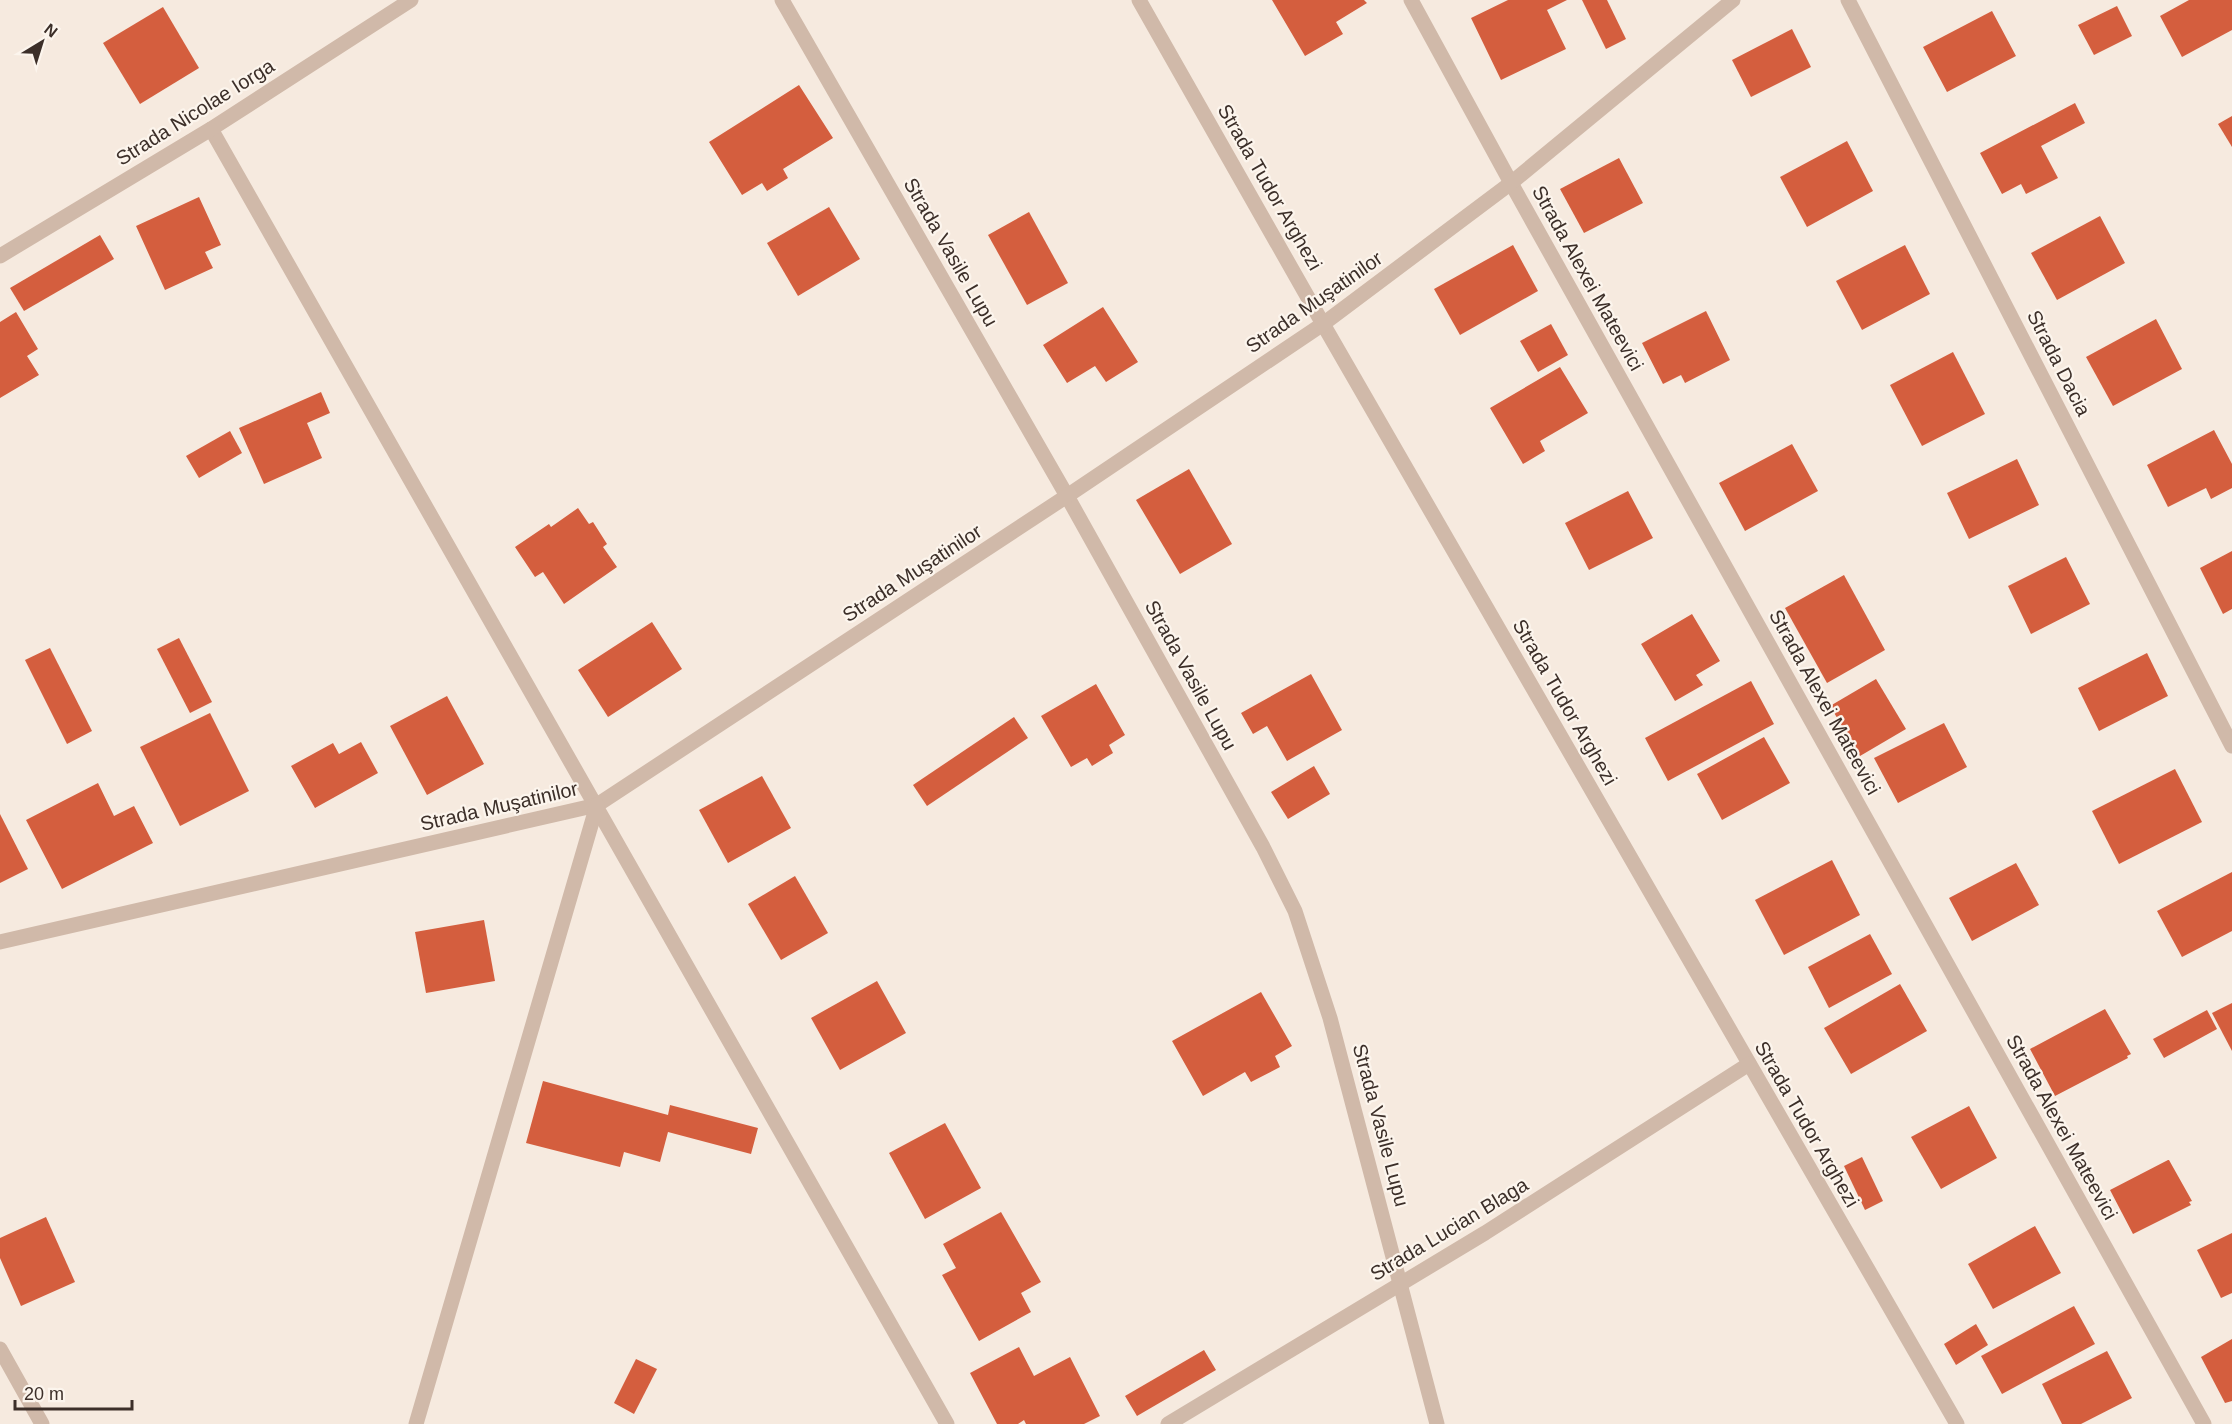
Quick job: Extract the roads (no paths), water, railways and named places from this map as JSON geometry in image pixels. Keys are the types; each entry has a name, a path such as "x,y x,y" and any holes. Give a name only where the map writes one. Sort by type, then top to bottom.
{"street":[{"name":"Strada Nicolae Iorga","path":"0,256 211,129 411,0"},
{"name":"Strada Vasile Lupu","path":"783,0 1067,496 1263,847 1295,911 1330,1018 1437,1424"},
{"name":"Strada Tudor Arghezi","path":"1139,0 1323,324 1957,1424"},
{"name":"Strada Alexei Mateevici","path":"1410,0 2204,1424"},
{"name":"Strada Muşatinilor","path":"0,942 597,805 1067,496 1323,324 1511,183 1732,0"},
{"name":"Strada Dacia","path":"1848,0 2232,746"},
{"path":"211,129 947,1424"},
{"path":"416,1424 597,805"},
{"name":"Strada Lucian Blaga","path":"1168,1424 1485,1233 1749,1064"},
{"path":"0,1349 42,1424"}]}
